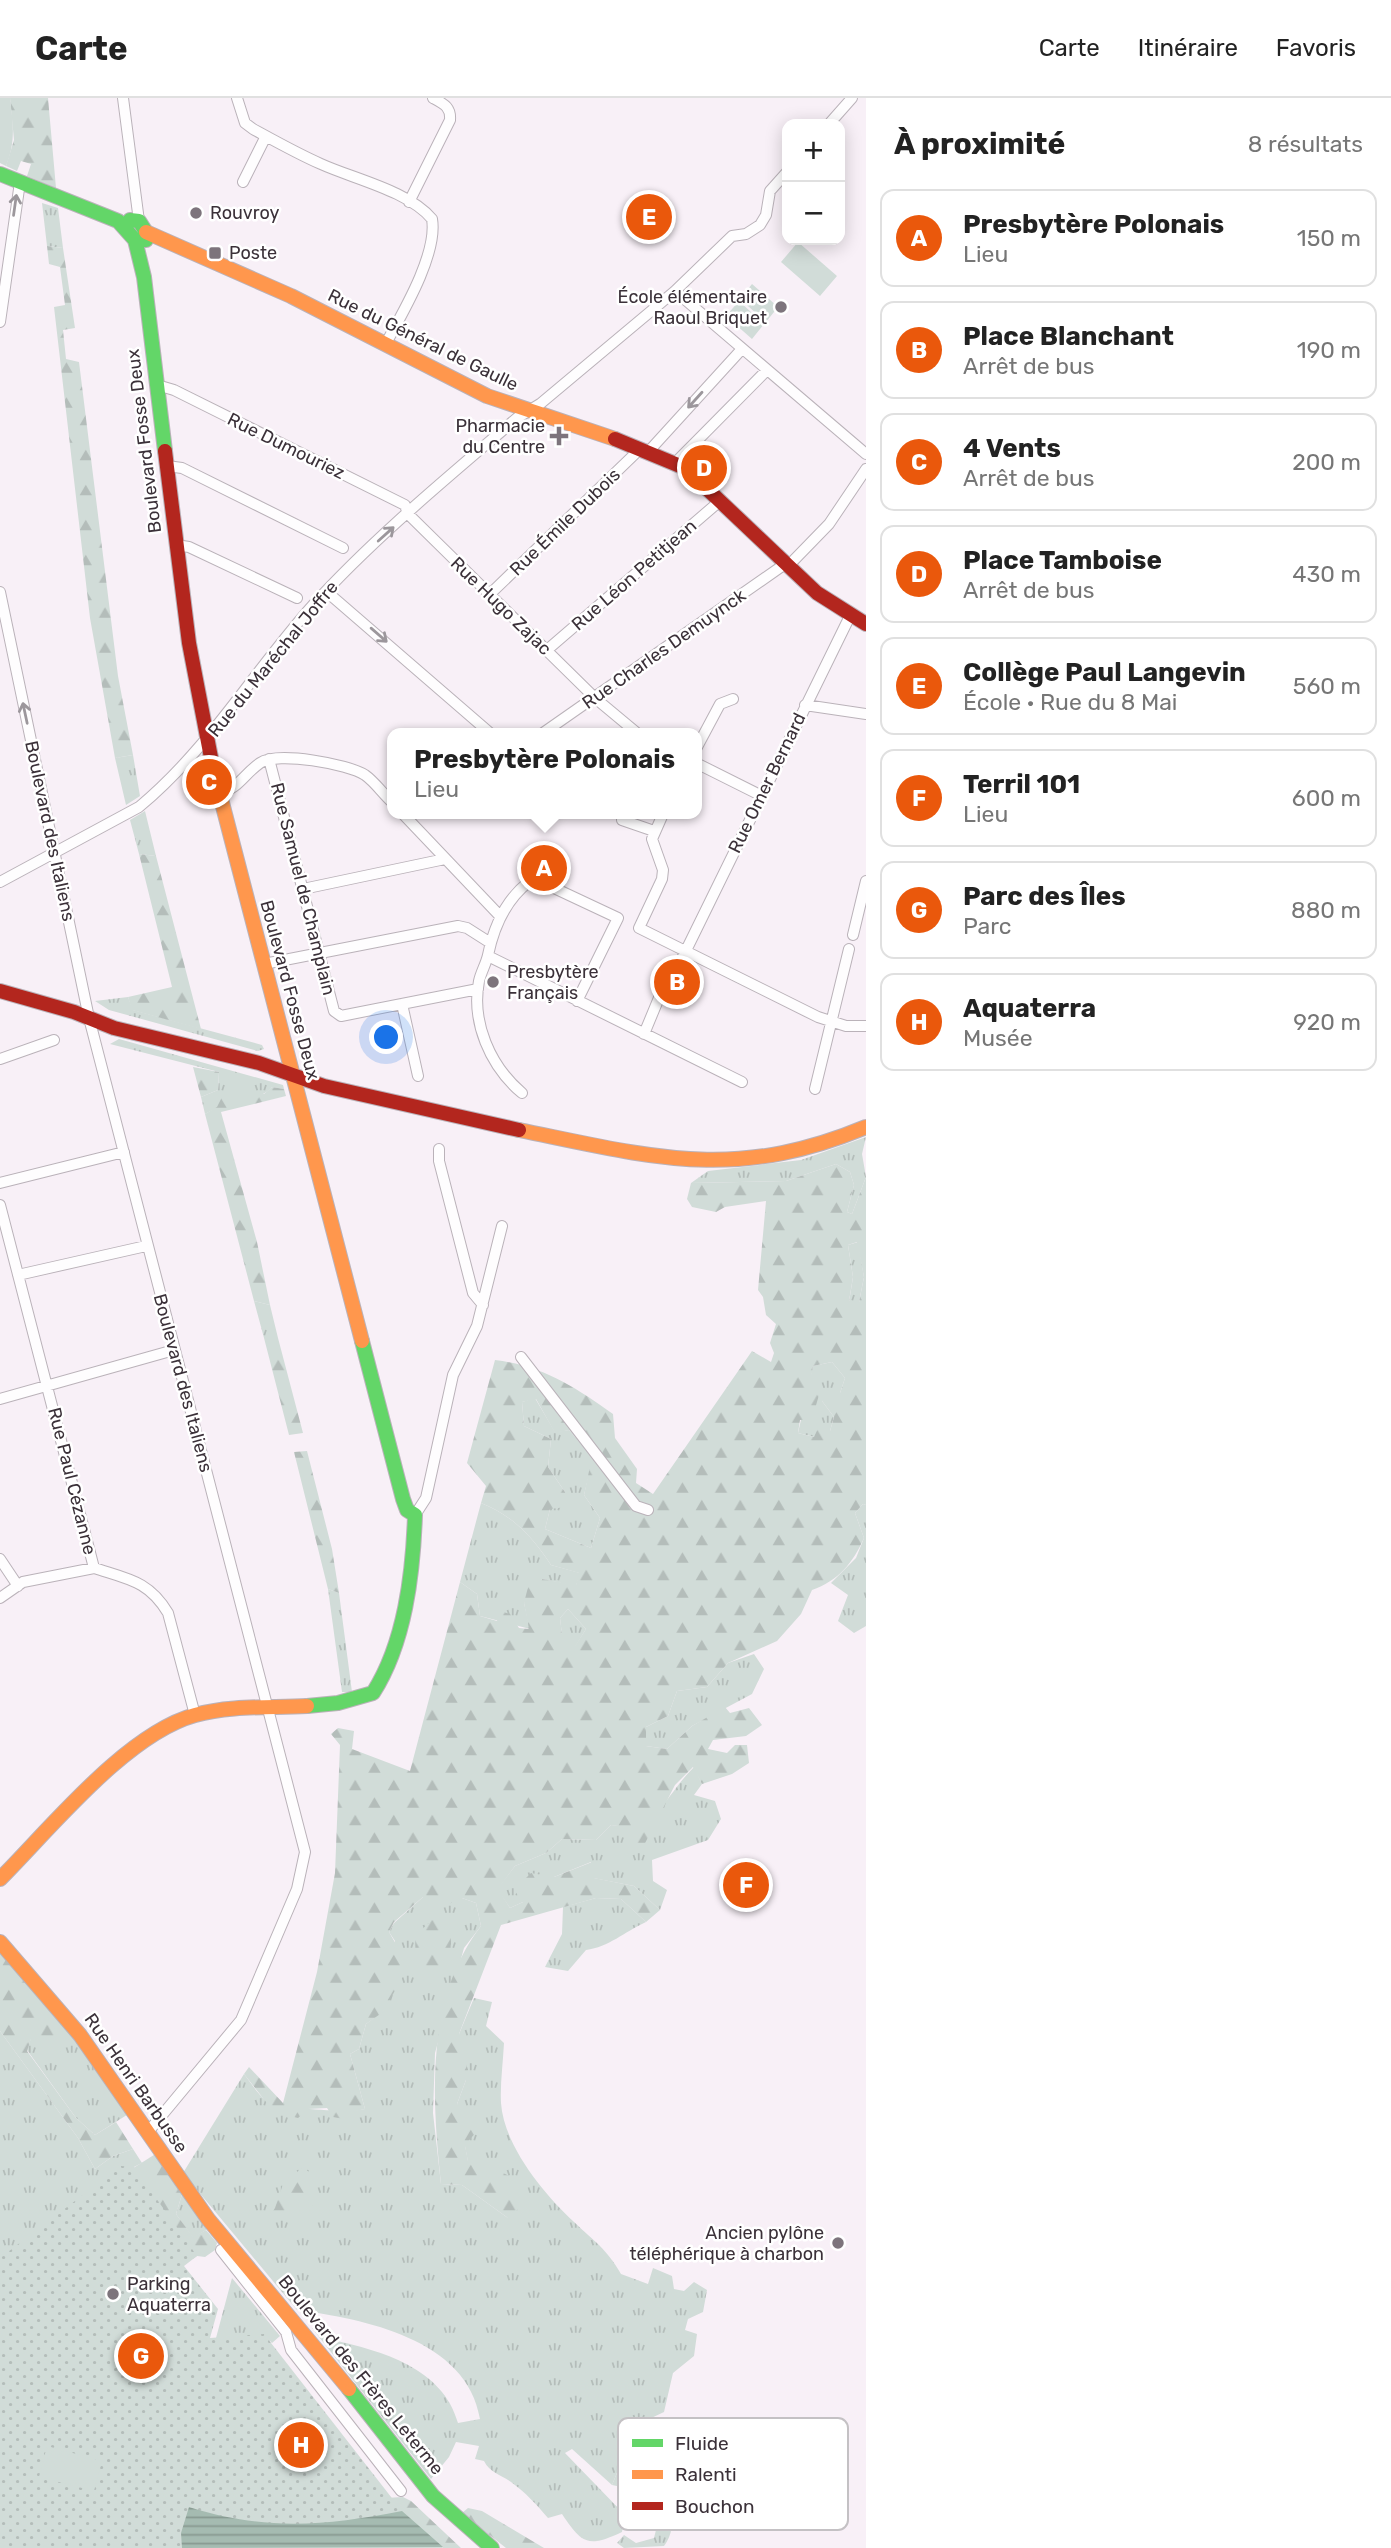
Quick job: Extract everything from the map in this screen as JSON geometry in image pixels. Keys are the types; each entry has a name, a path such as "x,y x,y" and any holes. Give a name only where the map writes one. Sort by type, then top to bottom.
{"street":[{"name":"Boulevard Fosse Deux","path":"123,98 176,545 218,795 403,1499 407,1510 415,1515 416,1541 389,1666 373,1693 348,1701 269,1708"},
{"path":"237,98 245,123 265,136 426,212 433,227 424,266 385,345"},
{"path":"409,202 450,120 451,112 446,105 433,98"},
{"path":"834,119 852,98"},
{"path":"243,182 265,136"},
{"name":"Rue du Général de Gaulle","path":"0,174 291,296 487,396 645,449 675,463 700,480 850,616 866,624"},
{"name":"Rue du Maréchal Joffre","path":"0,881 139,807 207,740 271,656 327,592 408,514 675,291 732,236 746,234 760,225 766,215 770,191 782,178"},
{"path":"0,322 20,182"},
{"path":"675,291 866,454"},
{"name":"Rue Émile Dubois","path":"489,596 645,449 741,350"},
{"path":"675,463 767,370"},
{"name":"Rue Dumouriez","path":"157,385 174,390 405,505 408,514"},
{"path":"167,466 182,468 343,548"},
{"name":"Rue Charles Demuynck","path":"550,728 789,562 828,524 866,469"},
{"name":"Rue Léon Petitjean","path":"547,650 721,500"},
{"name":"Rue Hugo Zajac","path":"408,514 595,698 631,728"},
{"path":"176,545 189,547 297,598"},
{"name":"Boulevard des Italiens","path":"0,592 89,1018 146,1246 306,1852 301,1877 242,2020 148,2132"},
{"path":"327,592 484,728"},
{"name":"Rue Omer Bernard","path":"644,1034 661,993 685,951 850,616"},
{"path":"702,738 720,704 733,699"},
{"path":"805,705 866,714"},
{"path":"218,795 232,791 261,762 277,756 355,770 367,776 387,797"},
{"name":"Rue Samuel de Champlain","path":"269,759 334,1011 341,1016 402,1003"},
{"path":"702,766 762,796"},
{"path":"408,819 500,916"},
{"path":"660,819 654,831 653,845 663,870 663,879 639,928 831,1021 846,1026 866,1026"},
{"path":"622,820 654,831"},
{"path":"303,890 445,859"},
{"path":"522,1093 508,1081 485,1040 479,1019 478,989 488,956 489,942 500,916 519,891 534,880 618,918 577,1001"},
{"path":"853,935 866,881"},
{"path":"264,964 458,926 467,928 489,942"},
{"path":"815,1089 849,949"},
{"path":"488,956 743,1082"},
{"path":"418,1076 402,1003 478,989"},
{"path":"0,991 114,1028 170,1043 204,1048 324,1086 436,1113 635,1153 698,1161 737,1161 777,1156 823,1145 866,1127"},
{"path":"0,1059 54,1040"},
{"path":"439,1149 439,1161 473,1293 483,1305"},
{"path":"0,1183 124,1152"},
{"name":"Rue Paul Cézanne","path":"0,1205 3,1232 49,1385 94,1568 137,1582 151,1589 160,1600 168,1613 195,1715"},
{"path":"415,1515 426,1498 457,1362 475,1331 502,1226"},
{"path":"18,1275 146,1246"},
{"path":"0,1399 174,1350"},
{"path":"521,1357 636,1506 648,1510"},
{"path":"0,1559 18,1586"},
{"path":"0,1598 23,1582 94,1568"},
{"path":"0,1879 87,1790 169,1724 195,1715 269,1708"},
{"name":"Rue Henri Barbusse","path":"0,1942 80,2035 208,2219"},
{"name":"Boulevard des Frères Leterme","path":"208,2219 297,2324 433,2496 492,2548"},
{"path":"221,2250 286,2332 291,2350 401,2491"}],"green space":[{"path":"0,98 10,98 12,116 12,141 6,166 0,163"},
{"path":"10,98 48,98 56,188 27,176 31,164 21,161 17,171 6,166 14,140"},
{"path":"42,203 58,208 63,248 47,246"},
{"path":"795,245 801,245 837,276 820,296 781,262"},
{"path":"47,246 63,248 75,328 63,330 66,359 79,362 118,676 133,755 115,758 90,618 54,307 65,305 60,267 49,264"},
{"path":"752,284 778,307 766,322 740,299"},
{"path":"739,301 764,324 752,339 726,316"},
{"path":"133,755 140,796 126,805 115,758"},
{"path":"145,811 156,856 139,854 130,820"},
{"path":"139,854 156,856 201,1029 132,1010 128,997 172,987"},
{"path":"128,997 133,1010 262,1045 264,1049 258,1051 109,1010 95,1001"},
{"path":"119,1039 283,1085 284,1089 272,1087 251,1099 205,1114 201,1097 218,1090 219,1072 110,1044"},
{"path":"193,1067 219,1072 218,1090 201,1097"},
{"path":"272,1087 284,1089 286,1096 221,1112 257,1242 270,1305 254,1301 205,1114 217,1107 223,1095 264,1094"},
{"path":"866,1137 862,1154 866,1177 852,1214 847,1212 854,1185 850,1172 836,1164 786,1181 691,1183 708,1171 801,1160"},
{"path":"836,1164 850,1172 854,1185 847,1212 852,1214 866,1177 866,1505 863,1504 855,1513 864,1538 844,1570 830,1582 812,1590 801,1614 777,1641 728,1663 707,1687 677,1691 668,1716 646,1727 646,1746 667,1749 692,1726 725,1707 730,1713 749,1708 762,1725 746,1736 713,1740 708,1749 727,1753 735,1745 747,1745 749,1763 732,1774 702,1784 693,1767 675,1785 642,1849 625,1845 625,1827 611,1825 596,1840 562,1839 546,1853 515,1866 498,1889 510,1908 523,1902 514,1890 531,1873 554,1877 592,1862 594,1878 634,1886 660,1910 646,1922 621,1899 596,1898 501,1925 459,2034 468,2044 466,2080 457,2104 478,2130 465,2145 468,2161 484,2163 515,2179 524,2204 508,2218 462,2185 441,2184 435,2083 441,2017 463,1954 481,1926 476,1903 462,1898 440,1908 423,1897 394,1922 389,1932 404,1958 402,1978 383,2012 366,2024 359,2049 350,2054 365,2109 347,2113 344,2119 333,2117 327,2108 308,2109 298,2118 274,2112 244,2074 249,2067 283,2103 317,1972 335,1873 340,1745 331,1734 338,1728 354,1731 352,1749 410,1771 460,1582 477,1594 480,1616 497,1621 500,1611 510,1614 519,1628 529,1629 524,1603 528,1587 542,1579 576,1585 579,1573 551,1565 521,1528 503,1514 481,1503 486,1486 467,1463 495,1360 528,1367 558,1379 613,1414 615,1438 637,1469 636,1483 653,1494 752,1351 771,1362 774,1353 770,1343 776,1324 766,1315 763,1297 758,1290 766,1201 725,1207 716,1212 692,1207 687,1199 691,1183 786,1181","holes":["857,1242 864,1277 859,1302 849,1301 853,1277 848,1245","832,1362 845,1378 840,1393 825,1392 822,1401 834,1417 830,1431 818,1428 814,1437 798,1433 800,1420 812,1419 819,1395 810,1385 813,1366","536,1399 555,1433 569,1430 592,1457 584,1495 600,1518 591,1548 545,1529 550,1509 566,1507 565,1492 548,1467 551,1439 524,1426 522,1402","568,1609 586,1629 575,1646 562,1634 560,1618"]},
{"path":"858,1242 864,1277 859,1302 849,1302 853,1277 848,1245"},
{"path":"254,1301 270,1305 278,1338 264,1338"},
{"path":"264,1338 278,1338 303,1433 289,1435"},
{"path":"832,1362 845,1378 840,1393 822,1401 834,1417 830,1431 814,1437 798,1433 813,1366"},
{"path":"535,1398 555,1432 569,1430 593,1458 584,1495 600,1518 591,1548 545,1529 550,1509 565,1492 548,1467 551,1439 524,1426 522,1402"},
{"path":"307,1451 332,1549 339,1593 328,1589 294,1452"},
{"path":"481,1503 503,1514 521,1528 551,1565 580,1573 576,1586 542,1579 524,1603 530,1629 480,1616 477,1594 460,1582"},
{"path":"863,1504 866,1505 866,1626 854,1633 838,1621 848,1595 831,1583 856,1558 864,1538 855,1513"},
{"path":"328,1589 339,1593 352,1692 342,1692"},
{"path":"568,1609 586,1629 575,1647 562,1635 560,1618"},
{"path":"754,1654 764,1669 752,1694 692,1726 667,1749 646,1746 646,1727 668,1716 677,1691 707,1687 728,1663"},
{"path":"694,1767 702,1784 694,1795 715,1801 721,1819 708,1840 652,1860 653,1881 667,1890 660,1910 634,1886 593,1878 591,1862 554,1877 523,1902 510,1908 497,1889 515,1866 546,1853 562,1839 596,1840 611,1825 627,1825 651,1816"},
{"path":"423,1897 462,1898 476,1903 481,1926 464,1948 435,2053 433,2113 441,2184 462,2185 508,2218 468,2162 457,2104 466,2080 459,2034 474,1998 492,2002 486,2026 504,2043 501,2103 504,2119 509,2136 527,2168 562,2211 605,2251 621,2274 648,2284 653,2268 672,2276 674,2289 684,2291 694,2282 707,2290 703,2312 688,2319 685,2330 697,2334 694,2356 673,2373 664,2412 651,2418 618,2418 618,2470 612,2485 572,2449 565,2453 618,2508 618,2530 622,2532 601,2540 593,2541 581,2537 562,2514 548,2518 516,2486 492,2471 484,2461 475,2459 479,2446 456,2442 449,2457 431,2479 312,2328 331,2332 330,2338 333,2340 390,2357 425,2375 439,2388 450,2404 458,2423 480,2419 471,2392 455,2369 434,2352 381,2327 297,2310 183,2173 244,2074 263,2098 274,2103 344,2111 365,2109 350,2054 359,2049 366,2024 383,2011 395,1941 389,1932 394,1923"},
{"path":"596,1898 621,1899 646,1922 609,1942 586,1950 568,1971 545,1967 562,1934 563,1907"},
{"path":"435,1917 450,1919 451,1944 436,1973 416,1969 415,1936"},
{"path":"0,1949 71,2030 56,2060 31,2039 27,2051 76,2118 95,2135 116,2122 133,2149 113,2156 95,2169 78,2138 0,2031"},
{"path":"71,2030 130,2113 95,2135 76,2118 27,2050 31,2038"},
{"path":"0,2031 78,2138 95,2169 113,2156 133,2149 142,2163 134,2167 0,2490"},
{"path":"157,2153 183,2191 176,2214 193,2237 206,2230 217,2243 215,2250 205,2257 197,2256 193,2259 127,2172"},
{"path":"121,2166 134,2167 197,2256 184,2266 218,2309 210,2338 264,2334 402,2511 443,2548 0,2548 0,2258"},
{"path":"303,2167 310,2173 304,2191 313,2205 304,2218 291,2206 279,2220 268,2219 275,2208 283,2184"},
{"path":"183,2191 207,2224 206,2230 193,2238 176,2214"},
{"path":"232,2278 280,2336 272,2343 270,2341 196,2413"},
{"path":"47,2446 102,2461 94,2491 39,2477"},
{"path":"618,2470 618,2487 612,2485"},
{"path":"403,2497 411,2501 461,2548 443,2548 385,2498"},
{"path":"468,2508 482,2511 544,2548 506,2548 462,2513"},
{"path":"656,2530 671,2530 664,2546 624,2548 617,2543 624,2535 636,2543 654,2538"}],"shaded area":[{"path":"189,2507 243,2520 295,2524 347,2520 402,2511 443,2547 182,2548 181,2533"}],"traffic: fast":[{"path":"0,174 118,221 135,240 146,240 146,232 139,221 130,220 126,226"},
{"path":"135,240 144,277 165,451"},
{"path":"307,1706 338,1703 373,1693 393,1652 409,1584 415,1515 407,1510 403,1499 362,1341"},
{"path":"349,2389 433,2496 492,2548"}],"traffic: slow":[{"path":"146,232 291,296 487,396 615,439"},
{"path":"213,768 362,1341"},
{"path":"519,1130 652,1155 733,1159 775,1154 819,1144 866,1127"},
{"path":"0,1879 90,1785 142,1742 169,1725 195,1715 222,1710 307,1706"},
{"path":"0,1942 80,2035 208,2219 349,2389"}],"traffic: jam":[{"path":"615,439 685,468 817,593 866,624"},
{"path":"165,451 189,643 213,768"},
{"path":"0,991 74,1012 114,1028 259,1063 324,1086 519,1130"}],"place":[{"name":"Rouvroy","path":"196,213"},
{"name":"Collège Paul Langevin","path":"649,217"},
{"name":"Poste","path":"215,253"},
{"name":"École élémentaire Raoul Briquet","path":"781,307"},
{"name":"Pharmacie du Centre","path":"559,436"},
{"name":"Place Tamboise","path":"704,468"},
{"name":"4 Vents","path":"209,782"},
{"name":"Presbytère Polonais","path":"544,868"},
{"name":"Presbytère Français","path":"493,982"},
{"name":"Place Blanchant","path":"677,982"},
{"name":"Terril 101","path":"746,1885"},
{"name":"Ancien pylône téléphérique à charbon","path":"838,2243"},
{"name":"Parking Aquaterra","path":"113,2294"},
{"name":"Parc des Îles","path":"141,2356"},
{"name":"Aquaterra","path":"301,2445"}]}
